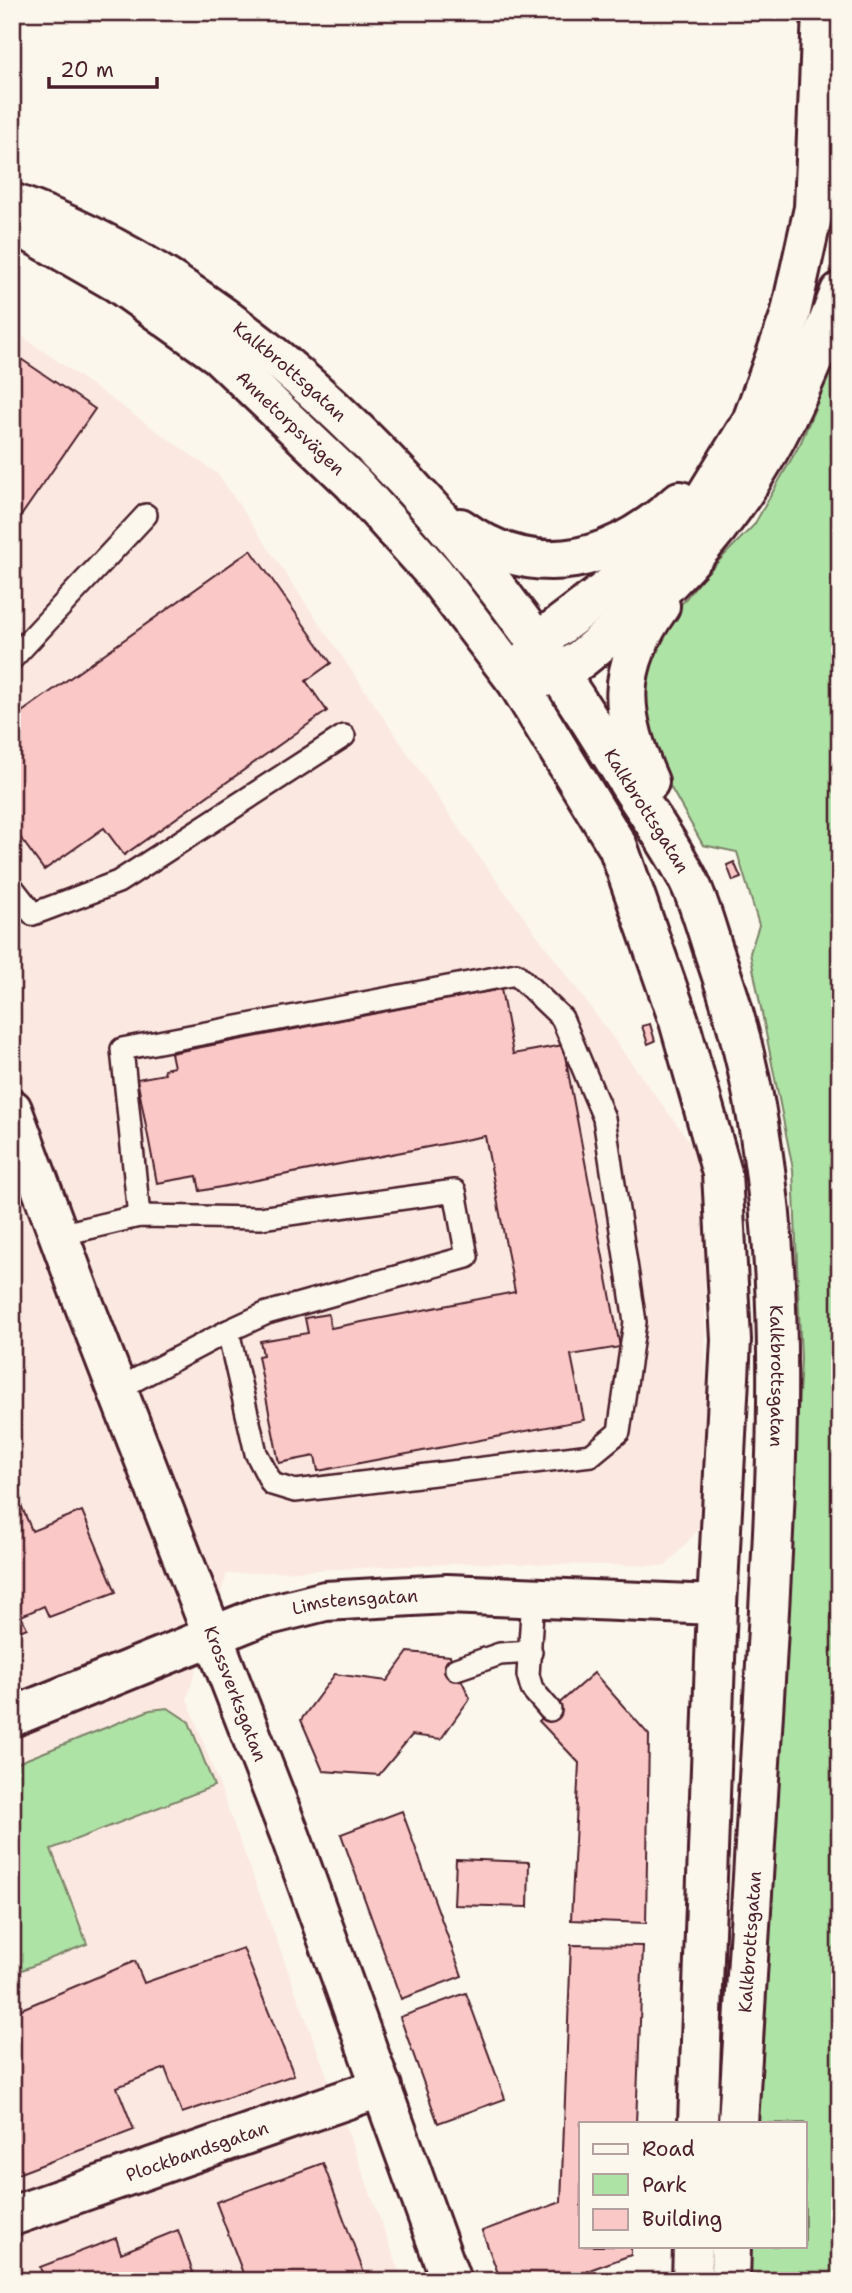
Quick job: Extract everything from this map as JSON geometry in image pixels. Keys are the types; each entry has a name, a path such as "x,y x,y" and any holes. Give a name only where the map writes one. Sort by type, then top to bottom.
{"main road":[{"path":"517,682 538,642 667,544 696,512 748,428 790,316 814,208 828,17"},
{"name":"Kalkbrottsgatan","path":"12,203 70,223 194,297 307,383 379,451 477,560 538,642 561,674 689,882 727,988 754,1092 772,1224 777,1357 774,1522 738,2122"},
{"name":"Annetorpsvägen","path":"12,222 117,283 219,355 361,492 434,573 517,682"},
{"path":"689,882 626,721 626,679 633,653 648,623 751,483 777,441 797,402 840,292"},
{"path":"425,502 468,534 505,553 548,561 583,558 618,545 660,519 697,486 748,428"},
{"path":"517,682 561,674 643,609 692,562"},
{"path":"517,682 618,848 679,1021 722,1173 731,1340 717,1605 698,2122"},
{"name":"Krossverksgatan","path":"12,1110 290,1835 452,2281"},
{"name":"Limstensgatan","path":"12,1717 257,1618 325,1601 425,1594 717,1605"},
{"name":"Plockbandsgatan","path":"12,2216 382,2087"},
{"path":"692,2281 694,2248"},
{"path":"730,2281 731,2248"}],"lane":[{"path":"12,659 146,515"},
{"path":"12,887 33,914 118,882 344,736"},
{"path":"139,1216 122,1049 516,974 562,1018 604,1118 635,1322 619,1432 592,1455 295,1491 272,1484 256,1453 228,1331"},
{"path":"59,1235 139,1216 260,1218 455,1191 467,1257 267,1314 228,1331 118,1390"},
{"path":"533,1597 528,1675 532,1689 550,1710"},
{"path":"456,1669 500,1654 531,1652"}],"shaded area":[{"path":"12,329 218,474 464,836 704,1161 707,1520 666,1566 470,1563 227,1574 187,1698 403,2281 12,2281"}],"green space":[{"path":"840,348 840,2281 749,2281 751,2248 806,2248 806,2122 758,2122 801,1359 793,1169 750,953 759,925 737,852 703,845 648,747 644,684 662,629 702,578 754,525 801,442"},
{"path":"168,1708 189,1722 214,1786 51,1849 87,1944 12,1974 12,1765 150,1710"}],"building":[{"path":"12,353 95,409 12,529"},
{"path":"251,550 331,663 306,681 327,711 124,855 104,828 44,870 12,826 12,719"},
{"path":"734,862 741,878 733,881 727,865"},
{"path":"501,989 513,1054 563,1045 620,1347 571,1355 584,1420 318,1471 315,1456 279,1463 258,1356 263,1355 260,1341 308,1333 305,1318 328,1314 331,1328 515,1292 485,1136 200,1191 197,1176 157,1183 137,1079 165,1074 164,1069 174,1067 171,1053"},
{"path":"650,1024 655,1041 648,1044 642,1026"},
{"path":"12,1484 32,1531 82,1511 116,1592 49,1617 44,1606 21,1616 27,1628 12,1634"},
{"path":"408,1652 450,1656 470,1698 441,1739 412,1735 379,1775 323,1771 301,1720 335,1674 387,1681"},
{"path":"594,1673 649,1735 646,1923 571,1920 579,1763 539,1721"},
{"path":"402,1811 462,1976 401,1999 341,1834"},
{"path":"456,1859 529,1862 528,1907 454,1905"},
{"path":"571,1945 643,1946 636,2122 579,2122 579,2248 631,2248 631,2255 559,2281 501,2281 482,2231 561,2202"},
{"path":"243,1948 294,2075 182,2113 165,2068 117,2087 134,2130 12,2176 12,2013 135,1961 144,1983"},
{"path":"466,1993 505,2099 438,2123 400,2017"},
{"path":"323,2163 367,2281 246,2281 216,2202"},
{"path":"178,2230 196,2281 45,2281 40,2267 116,2238 121,2253"}]}
